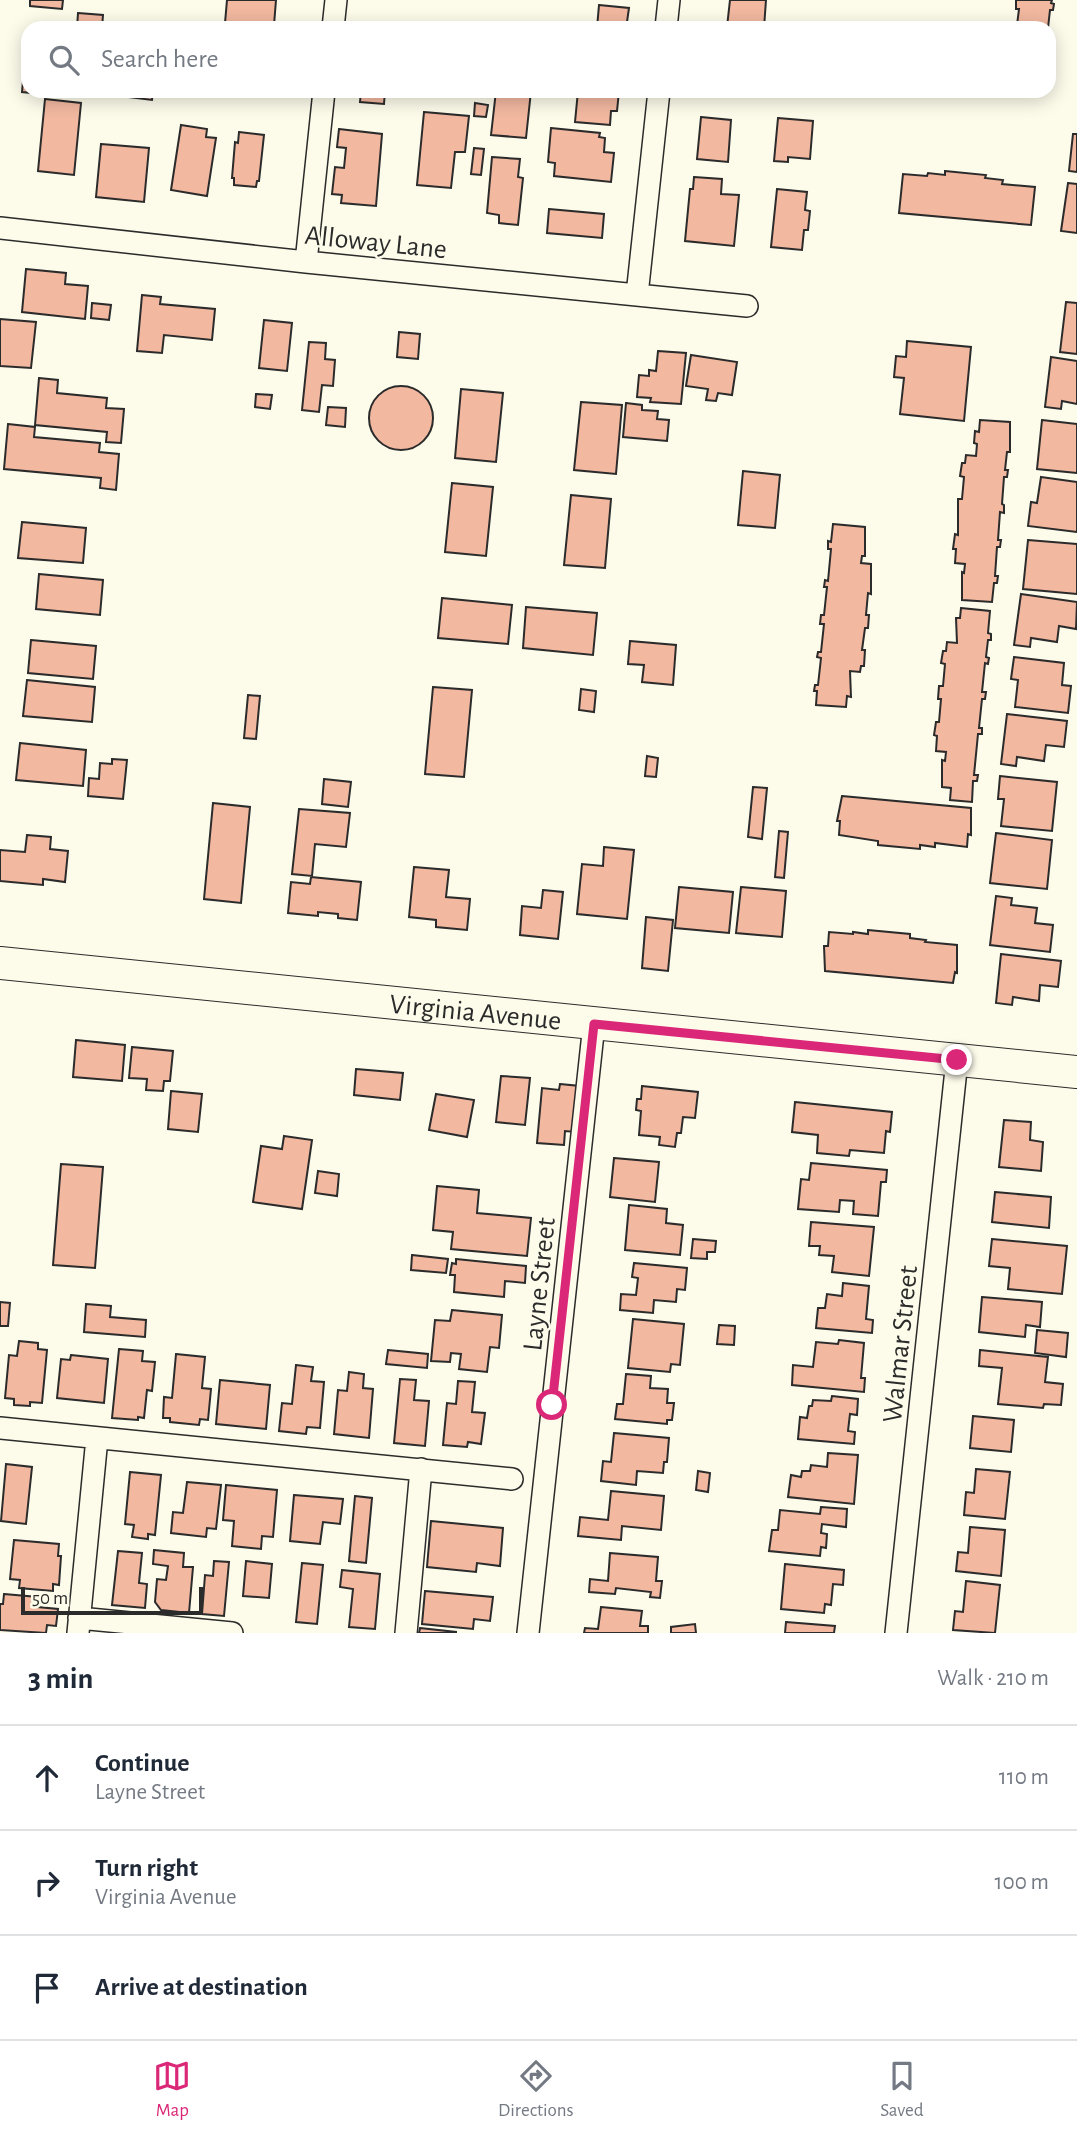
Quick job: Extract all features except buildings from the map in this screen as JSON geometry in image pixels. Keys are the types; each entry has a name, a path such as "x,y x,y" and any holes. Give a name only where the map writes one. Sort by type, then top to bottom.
{"street":[{"path":"334,21 336,0"},
{"path":"667,21 669,0"},
{"path":"306,262 323,98"},
{"path":"637,295 658,98"},
{"name":"Alloway Lane","path":"0,228 747,306"},
{"name":"Virginia Avenue","path":"0,962 1077,1072"},
{"name":"Layne Street","path":"528,1633 594,1024"},
{"name":"Walmar Street","path":"896,1633 957,1060"},
{"path":"0,1428 512,1479"},
{"path":"97,1438 79,1626 232,1633"},
{"path":"406,1633 421,1469"}],"route":[{"path":"552,1405 594,1024 957,1060"}]}
